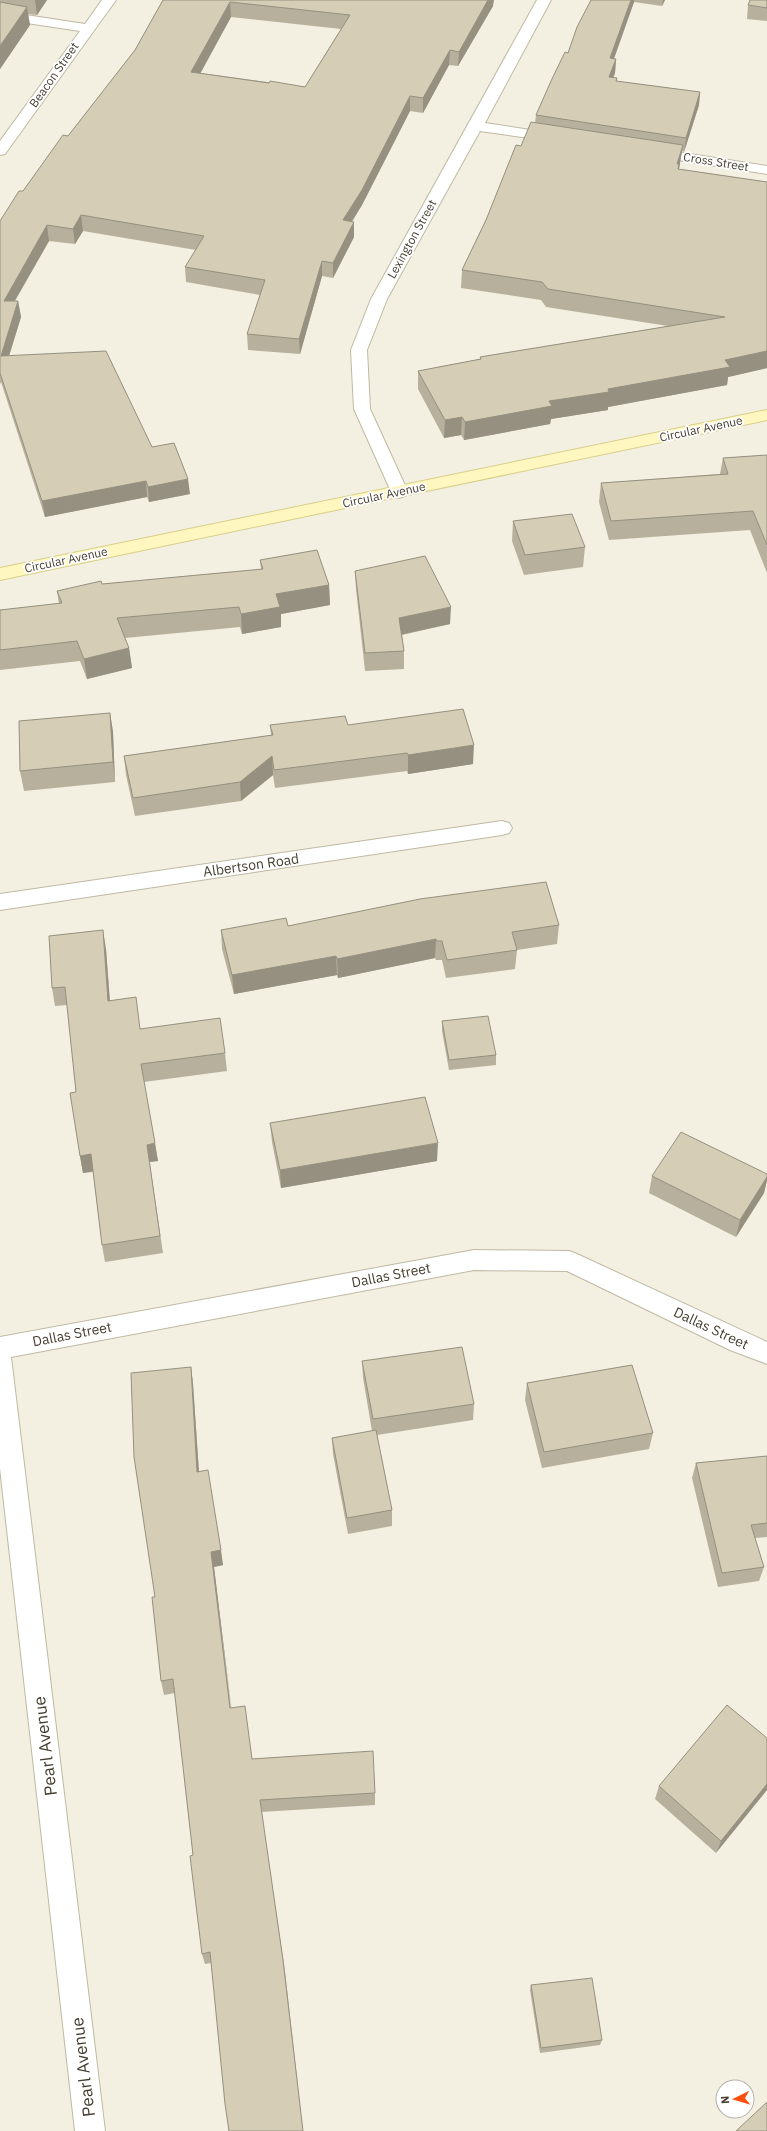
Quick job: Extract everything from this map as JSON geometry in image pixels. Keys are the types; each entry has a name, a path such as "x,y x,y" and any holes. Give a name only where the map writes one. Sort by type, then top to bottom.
{"main road":[{"name":"Circular Avenue","path":"0,574 767,415"}],"street":[{"name":"Beacon Street","path":"0,151 108,0"},
{"name":"Lexington Street","path":"399,492 362,409 359,350 378,299 476,126 544,0"},
{"path":"0,15 87,28"},
{"path":"476,126 570,140"},
{"name":"Cross Street","path":"633,150 767,170"},
{"name":"Albertson Road","path":"0,902 502,828"},
{"name":"Dallas Street","path":"0,1348 474,1260 569,1261 739,1342 767,1353"},
{"name":"Pearl Avenue","path":"0,1360 90,2131"}],"building":[{"path":"163,0 488,0 459,52 450,50 423,98 410,96 362,190 343,220 354,222 333,263 322,261 299,339 247,334 265,280 185,267 204,236 81,215 73,229 47,225 4,301 18,301 1,356 106,351 152,447 174,443 188,479 148,487 146,481 42,501 0,373 0,221 19,191 23,191 63,135 68,136 135,50","holes":["230,2 350,15 305,87 270,81 269,83 191,72"]},
{"path":"591,0 631,0 610,58 616,59 609,77 617,78 616,81 700,92 686,138 536,115 565,52 568,53 577,27"},
{"path":"750,0 767,0 767,8 748,5"},
{"path":"0,2 27,7 0,46"},
{"path":"531,122 683,145 677,164 679,164 678,169 767,182 767,351 725,360 730,367 608,389 609,392 549,401 552,406 465,422 462,417 445,420 418,371 481,359 480,357 725,317 548,289 542,282 462,270 486,220 516,145 521,146"},
{"path":"767,455 767,545 753,511 611,521 601,483 728,474 723,458"},
{"path":"572,514 585,547 525,555 513,521"},
{"path":"317,550 329,585 276,594 280,607 241,614 239,607 117,618 129,648 84,659 77,641 0,650 0,610 62,603 57,591 101,581 102,584 263,569 260,560"},
{"path":"425,556 451,607 399,618 404,651 365,653 355,571"},
{"path":"463,709 474,745 408,755 407,753 274,770 272,756 240,782 133,798 124,756 273,735 270,725 345,716 348,725"},
{"path":"110,713 113,762 20,771 19,721"},
{"path":"546,882 559,925 512,932 517,950 447,960 442,941 437,941 436,939 337,959 336,956 232,975 221,930 286,918 288,926 420,899"},
{"path":"103,930 108,1001 136,997 140,1029 220,1018 225,1053 141,1064 155,1143 147,1145 160,1236 102,1245 91,1154 80,1156 70,1093 76,1092 65,987 52,988 49,936"},
{"path":"488,1016 496,1055 449,1060 442,1021"},
{"path":"425,1097 438,1143 280,1170 270,1123"},
{"path":"681,1132 767,1174 767,1177 740,1220 652,1176"},
{"path":"462,1347 474,1404 373,1419 362,1361"},
{"path":"632,1365 653,1433 544,1452 527,1383"},
{"path":"191,1367 197,1472 208,1470 221,1550 211,1552 230,1708 245,1706 252,1759 373,1751 375,1793 260,1800 283,1960 303,2131 229,2131 210,1952 202,1954 190,1856 193,1855 173,1679 161,1681 152,1597 155,1597 134,1457 131,1373"},
{"path":"376,1430 392,1510 347,1518 332,1438"},
{"path":"767,1456 767,1523 751,1525 764,1567 722,1573 696,1463"},
{"path":"727,1705 767,1738 767,1784 721,1841 659,1786"},
{"path":"592,1978 602,2040 541,2048 531,1985"},
{"path":"767,2102 767,2131 736,2131 749,2119 755,2119 755,2113"}]}
